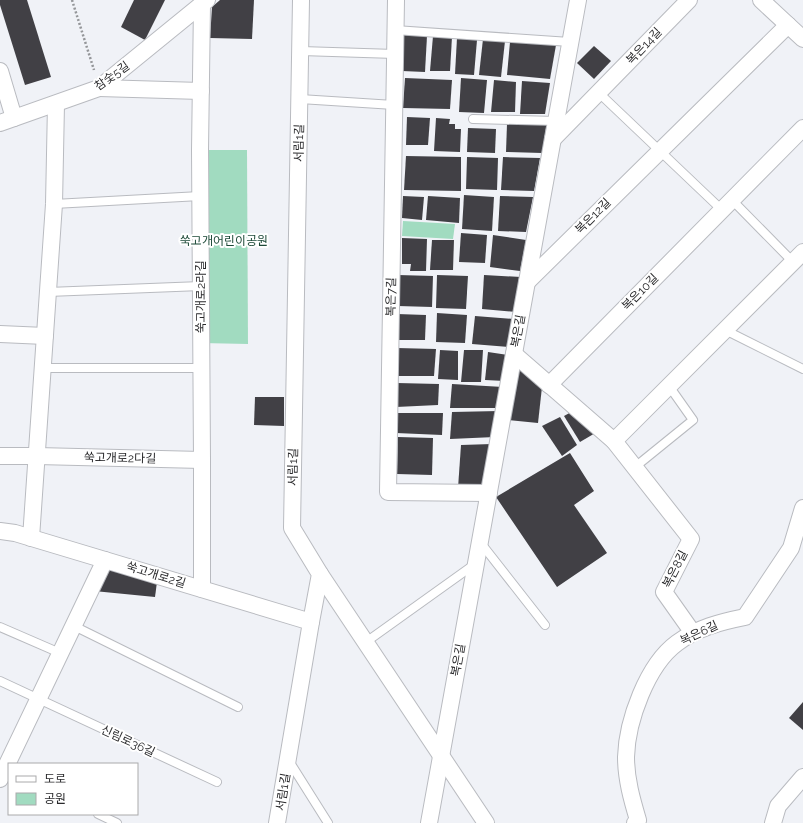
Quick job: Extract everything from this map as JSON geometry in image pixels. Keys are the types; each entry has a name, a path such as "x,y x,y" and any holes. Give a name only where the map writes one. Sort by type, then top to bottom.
{"street":[{"name":"서림1길","path":"277,823 320,574 292,528 302,0"},
{"name":"복은7길","path":"396,0 388,492 489,493"},
{"name":"복은길","path":"428,823 578,0"},
{"name":"복은14길","path":"553,139 689,0"},
{"path":"761,0 803,39"},
{"name":"참숯5길","path":"7,120 100,88 204,2"},
{"name":"쑥고개로2라길","path":"202,590 200,196 204,2"},
{"name":"복은12길","path":"527,282 788,25"},
{"path":"0,71 7,120"},
{"path":"100,88 201,91"},
{"path":"31,538 54,204 56,104"},
{"name":"복은10길","path":"549,385 803,128"},
{"path":"614,441 798,257"},
{"path":"0,334 45,336"},
{"name":"복은8길","path":"514,354 614,441 691,539 664,592 693,632"},
{"name":"쑥고개로2다길","path":"0,456 202,460"},
{"name":"복은6길","path":"635,823 638,820 630,791 626,757 630,728 638,700 650,676 662,658 676,643 693,632 709,625 745,617 797,550 803,508"},
{"name":"쑥고개로2길","path":"0,532 15,533 311,622"},
{"path":"4,771 105,560"},
{"path":"320,574 486,823"},
{"path":"773,823 778,806 803,776"}],"lane":[{"path":"395,30 570,42"},
{"path":"301,51 395,54"},
{"path":"598,93 660,151 727,205 798,257"},
{"path":"300,99 394,105"},
{"path":"474,119 556,121"},
{"path":"54,204 200,196"},
{"path":"48,292 201,286"},
{"path":"725,330 803,369"},
{"path":"43,368 202,368"},
{"path":"635,467 693,420 669,386"},
{"path":"480,541 546,625"},
{"path":"366,642 476,564"},
{"path":"74,626 238,707"},
{"path":"0,627 60,653"},
{"name":"신림로36길","path":"0,681 217,782"},
{"path":"288,760 328,823"},
{"path":"100,815 117,823"}],"path":[{"path":"72,0 100,88"}],"green space":[{"name":"쑥고개어린이공원","path":"200,150 247,150 248,344 201,343"},
{"path":"403,221 455,224 453,239 402,236"}],"building":[{"path":"0,0 27,0 51,77 25,85 0,5"},
{"path":"134,0 165,0 145,40 121,27"},
{"path":"220,0 254,0 252,39 210,38 212,7"},
{"path":"403,35 427,36 425,72 402,71"},
{"path":"433,36 452,37 450,71 430,71"},
{"path":"457,38 477,40 474,75 455,74"},
{"path":"483,39 505,41 501,77 479,75"},
{"path":"510,42 556,45 550,79 507,75"},
{"path":"594,46 611,61 594,79 577,63"},
{"path":"405,78 452,80 450,109 403,108"},
{"path":"461,78 487,80 484,113 459,112"},
{"path":"494,80 516,82 515,112 491,112"},
{"path":"522,81 550,83 545,114 520,114"},
{"path":"407,117 430,118 428,145 406,145"},
{"path":"436,118 450,119 449,124 455,124 455,129 461,129 460,152 434,151"},
{"path":"547,122 542,153 506,152 507,124"},
{"path":"468,128 496,129 495,153 467,152"},
{"path":"406,156 461,157 461,191 404,190"},
{"path":"467,157 498,158 497,190 466,189"},
{"path":"503,157 540,158 534,191 501,190"},
{"path":"464,195 494,197 492,231 462,229"},
{"path":"403,196 424,197 422,220 402,218"},
{"path":"428,196 460,198 459,223 426,220"},
{"path":"500,196 533,197 526,232 498,231"},
{"path":"461,233 487,235 485,263 459,262"},
{"path":"493,235 526,240 520,271 490,267"},
{"path":"402,238 427,239 426,271 410,271 411,264 402,264"},
{"path":"432,240 454,240 453,270 430,270"},
{"path":"398,275 433,276 432,307 398,306"},
{"path":"437,275 468,276 466,309 436,308"},
{"path":"484,275 521,277 516,312 482,309"},
{"path":"437,313 467,315 465,343 436,342"},
{"path":"397,314 426,315 425,340 396,340"},
{"path":"475,316 514,319 509,347 472,344"},
{"path":"397,348 436,349 434,376 397,376"},
{"path":"440,350 458,351 458,380 438,379"},
{"path":"464,350 483,350 481,382 461,382"},
{"path":"488,352 508,355 505,381 485,380"},
{"path":"517,365 542,387 538,423 508,420"},
{"path":"397,383 439,384 438,405 396,407"},
{"path":"452,384 503,387 500,408 450,408"},
{"path":"255,397 284,397 284,426 254,425"},
{"path":"499,411 495,437 450,439 452,412"},
{"path":"573,411 597,432 580,442 564,416"},
{"path":"397,413 443,413 442,435 396,433"},
{"path":"560,417 577,445 562,456 542,426"},
{"path":"398,437 433,438 432,475 397,474"},
{"path":"492,444 486,488 458,488 461,445"},
{"path":"570,453 594,491 574,505 607,553 557,587 496,497"},
{"path":"107,564 157,582 155,597 94,591"},
{"path":"803,702 803,730 789,718"}]}
